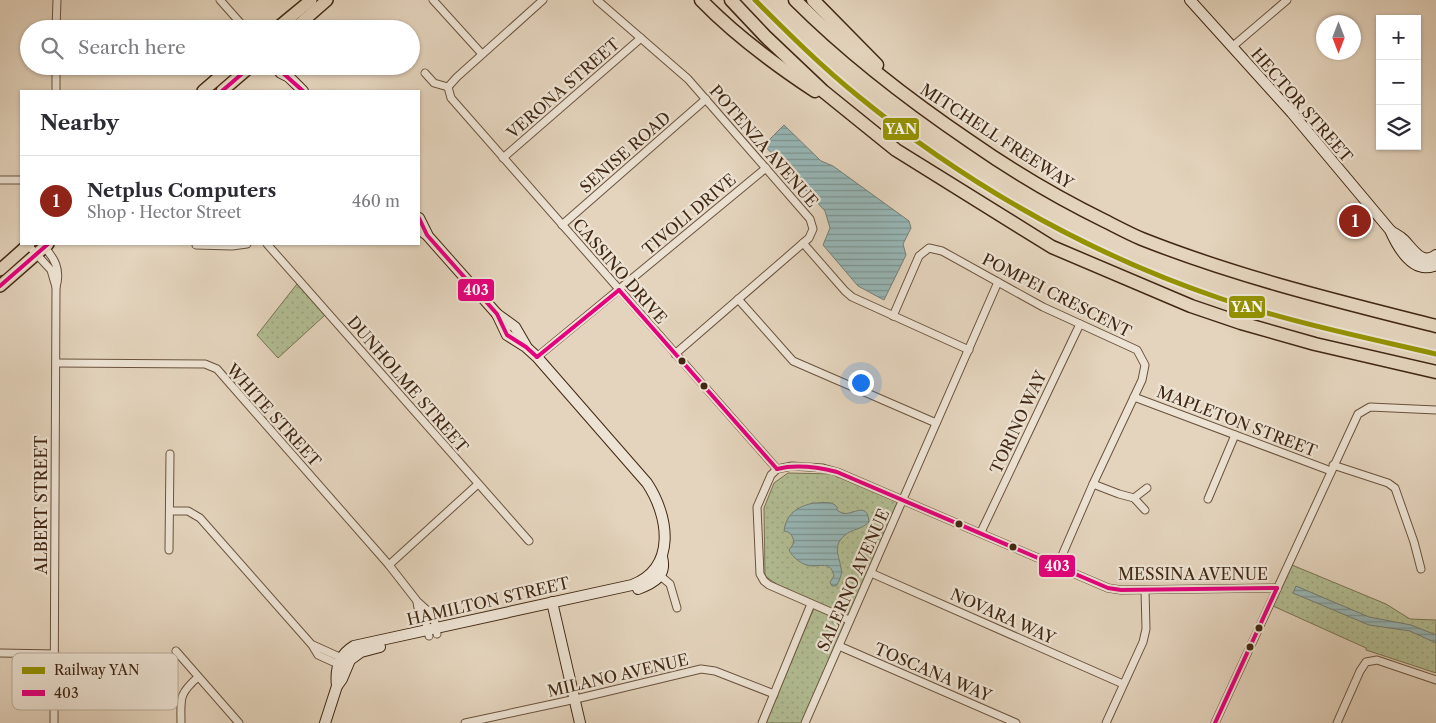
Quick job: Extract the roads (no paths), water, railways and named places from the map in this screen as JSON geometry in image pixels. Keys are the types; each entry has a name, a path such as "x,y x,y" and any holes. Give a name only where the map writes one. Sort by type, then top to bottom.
{"highway":[{"path":"701,0 722,22 781,68 856,118"},
{"path":"731,0 765,36 856,118 896,150 1052,247 1191,306 1241,323 1315,344 1436,372"},
{"name":"MITCHELL FREEWAY","path":"795,0 844,46 913,101 991,156 1077,208 1140,238 1201,262 1261,281 1436,326"},
{"path":"812,0 913,101"}],"main road":[{"path":"287,20 310,0"},
{"path":"304,20 327,0"},
{"path":"204,90 222,75"},
{"path":"223,90 241,75"},
{"path":"0,270 28,245"},
{"path":"0,286 43,247"}],"street":[{"path":"56,20 57,0"},
{"path":"220,0 238,20"},
{"path":"433,0 482,54"},
{"path":"425,74 434,83 448,87 542,0"},
{"name":"POTENZA AVENUE","path":"597,0 688,79 810,219 812,229 809,238 803,243"},
{"name":"HECTOR STREET","path":"1190,0 1292,113 1390,230 1396,244 1406,257 1415,265 1429,260"},
{"path":"1232,47 1287,0"},
{"name":"VERONA STREET","path":"504,158 641,38"},
{"path":"56,75 56,90"},
{"path":"285,75 302,90"},
{"name":"CASSINO DRIVE","path":"448,87 451,98 777,469"},
{"name":"SENISE ROAD","path":"562,225 706,99"},
{"name":"TIVOLI DRIVE","path":"537,357 766,168"},
{"path":"0,180 20,180"},
{"name":"HAMILTON STREET","path":"343,664 348,650 360,644 432,632 606,593 642,582 657,573 662,557 665,531 663,519 655,495 647,483 537,357 526,347 515,327 497,314 423,232"},
{"path":"675,354 803,243 852,298 969,350"},
{"path":"196,245 240,245"},
{"name":"DUNHOLME STREET","path":"268,245 529,541"},
{"name":"ALBERT STREET","path":"43,247 51,255 58,269 59,278 56,287 54,653"},
{"name":"POMPEI CRESCENT","path":"893,316 919,256 929,248 942,251 1043,307 1137,350 1145,365 1142,380 1092,484 1057,567"},
{"path":"1429,260 1436,265"},
{"name":"SALERNO AVENUE","path":"805,721 998,282"},
{"path":"738,299 793,361 936,423"},
{"name":"TORINO WAY","path":"981,532 1080,324"},
{"name":"WHITE STREET","path":"56,363 205,364 217,370 389,565 417,601 418,608 432,632"},
{"name":"MAPLETON STREET","path":"1134,396 1235,435 1332,468 1388,483 1395,488 1414,542 1421,569"},
{"path":"1215,723 1354,420 1363,409 1370,407 1436,410"},
{"path":"1208,499 1235,435"},
{"path":"169,550 170,454"},
{"name":"MESSINA AVENUE","path":"777,469 792,466 823,468 838,472 1108,588 1121,590 1277,588"},
{"path":"777,469 770,475 757,507 760,574 769,585 849,620"},
{"path":"389,565 478,484"},
{"path":"1092,484 1134,498 1145,510"},
{"path":"1134,498 1147,488"},
{"path":"170,510 188,511 200,518 312,645 318,655 343,664 336,678 337,686 325,723"},
{"path":"657,573 670,584 677,608"},
{"name":"NOVARA WAY","path":"871,573 1123,684"},
{"path":"1106,723 1143,642 1146,630 1145,590"},
{"path":"762,723 812,604"},
{"path":"553,605 580,723"},
{"name":"TOSCANA WAY","path":"838,646 1016,723"},
{"path":"178,653 238,723"},
{"path":"1337,723 1360,671 1366,662 1377,660 1436,680"},
{"name":"MILANO AVENUE","path":"464,723 476,722 701,669 715,671 774,694"},
{"path":"181,723 182,694 198,677"},
{"name":"ALBERT STREET","path":"54,710 54,723"},
{"path":"805,721 814,723"}],"water":[{"path":"784,125 821,161 833,166 909,221 911,228 903,244 906,255 884,300 858,286 823,245 830,228 825,211 764,145"},
{"path":"814,503 833,504 837,510 844,513 862,510 868,515 869,522 863,527 848,533 841,539 837,547 841,572 836,586 832,586 830,582 834,576 829,567 823,565 812,566 802,563 789,550 794,543 791,535 784,531 787,520 798,509"},
{"path":"1296,586 1369,617 1411,625 1436,635 1436,643 1410,631 1369,625 1293,593"}],"railway":[{"path":"1424,351 1436,353"}],"rail line":[{"name":"YAN","path":"755,0 831,73 899,128 985,187 1075,238 1170,280 1246,307 1300,322 1436,354"}],"place":[{"name":"Netplus Computers","path":"1355,221"}]}
